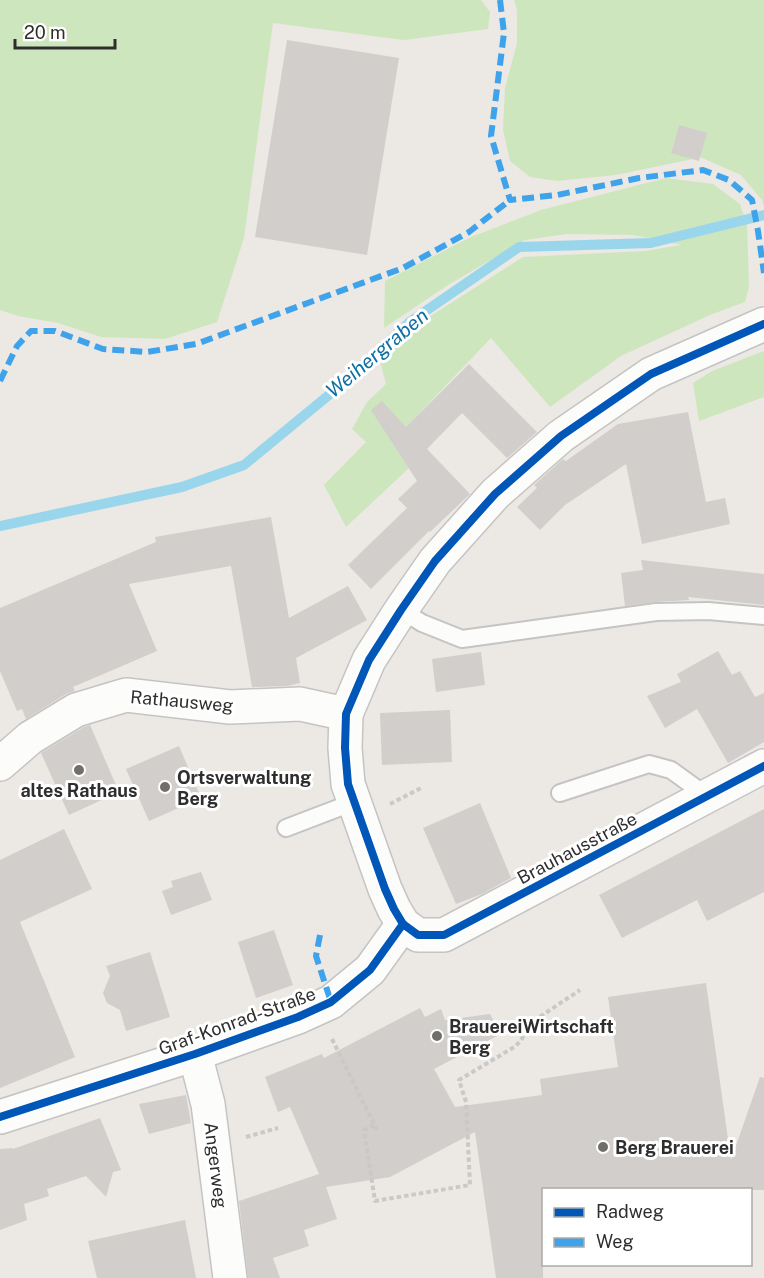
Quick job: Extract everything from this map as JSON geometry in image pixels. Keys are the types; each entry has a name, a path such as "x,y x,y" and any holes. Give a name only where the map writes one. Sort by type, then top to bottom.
{"street":[{"path":"403,924 385,889 348,784 345,748 346,714 369,660 435,561 495,494 561,436 651,374 764,324"},
{"name":"Rathausweg","path":"0,764 30,738 76,710 126,695 230,707 300,704 346,714"},
{"name":"Brauhausstraße","path":"403,924 418,935 444,935 764,766"},
{"name":"Graf-Konrad-Straße","path":"0,1118 195,1054 298,1017 331,1002 370,970 403,924"},
{"name":"Angerweg","path":"195,1054 208,1104 230,1278"}],"lane":[{"path":"401,610 422,623 462,639 656,612 708,611 764,616"},
{"path":"560,793 649,764 671,770 707,796"},
{"path":"286,828 354,802"}],"path":[{"path":"319,1007 336,1049 376,1127 364,1130 375,1201 470,1185 466,1102 459,1080 516,1046 538,1018 580,990"}],"green space":[{"path":"0,0 481,0 490,12 488,29 404,40 273,23 244,238 217,322 165,339 101,337 58,323 18,316 0,310"},
{"path":"514,0 764,0 764,206 762,200 741,175 700,157 679,125 671,152 693,159 616,175 557,181 530,177 510,161 503,130 505,88 517,43 517,10"},
{"path":"666,178 713,184 740,204 747,225 749,287 745,302 710,315 621,356 550,407 491,338 392,442 409,468 346,527 324,485 366,442 352,429 367,402 386,384 380,361 426,319 523,257 645,251 681,245 633,235 567,234 525,240 448,285 384,328 385,281 471,237 541,210"},
{"path":"764,351 764,397 699,421 693,383 712,371"}],"building":[{"path":"287,40 399,58 367,255 255,237"},
{"path":"679,125 707,133 699,161 671,153"},
{"path":"469,364 537,432 507,458 462,413 427,449 470,494 371,589 348,565 407,508 398,499 417,481 371,410 382,401 406,427"},
{"path":"688,412 706,502 725,498 730,524 642,544 626,464 565,505 540,530 517,507 537,488 534,485 563,459 566,461 618,424"},
{"path":"271,517 289,618 348,586 367,620 296,658 300,683 287,686 252,687 231,566 129,584 157,651 73,687 75,691 66,694 26,719 22,709 17,711 0,671 0,608 156,542 155,537"},
{"path":"641,560 764,574 764,605 688,597 689,600 625,606 621,573 643,570"},
{"path":"718,651 732,675 740,671 755,697 764,693 764,742 728,763 697,709 665,728 647,696 681,682 677,674"},
{"path":"481,652 485,685 436,692 432,659"},
{"path":"450,710 452,762 382,765 380,713"},
{"name":"altes Rathaus","path":"90,725 119,792 69,815 41,753"},
{"name":"Ortsverwaltung Berg","path":"179,746 201,798 149,821 126,769"},
{"path":"480,803 511,878 482,894 456,904 423,828"},
{"path":"764,809 764,892 707,921 697,900 622,938 599,895"},
{"path":"64,829 92,889 20,922 75,1057 0,1088 0,860"},
{"path":"201,872 212,900 171,915 162,891 173,887 171,881"},
{"path":"274,930 293,985 256,998 238,942"},
{"path":"150,952 170,1017 126,1031 120,1010 107,1003 103,993 110,976 106,966"},
{"path":"706,983 731,1160 760,1077 764,1078 764,1190 752,1190 752,1188 542,1188 543,1278 496,1278 475,1132 390,1177 326,1187 337,1219 304,1230 309,1246 273,1258 280,1278 248,1278 239,1201 319,1174 290,1107 278,1112 265,1077 322,1054 324,1058 420,1008 425,1017 441,1009 445,1020 490,1014 501,1034 434,1069 455,1107 542,1095 540,1079 618,1067 608,997"},
{"path":"186,1095 191,1123 149,1134 139,1104"},
{"path":"100,1118 121,1170 113,1172 106,1197 86,1176 47,1189 49,1196 24,1204 27,1220 0,1230 0,1149 13,1149"},
{"path":"185,1220 196,1278 97,1278 88,1241"}],"waterway":[{"name":"Weihergraben","path":"0,526 182,487 244,465 335,390 411,321 519,247 651,243 764,215"}],"marked path":[{"path":"500,0 504,33 491,136 510,200 557,195 639,178 703,170 729,180 752,200 764,273"},
{"path":"0,381 17,346 31,331 55,331 103,349 147,352 196,344 403,268 469,232 510,200"},
{"path":"320,935 316,956 331,1002"}],"cycle path":[{"path":"764,324 651,374 561,436 495,494 435,561 369,660 346,714 345,748 348,784 385,889 403,924 418,935 444,935 764,766"},
{"path":"0,1117 195,1054 298,1017 331,1002 370,970 403,924"}],"place":[{"name":"altes Rathaus","path":"79,770"},
{"name":"Ortsverwaltung Berg","path":"165,787"},
{"name":"BrauereiWirtschaft Berg","path":"437,1036"},
{"name":"Berg Brauerei","path":"603,1147"}]}
